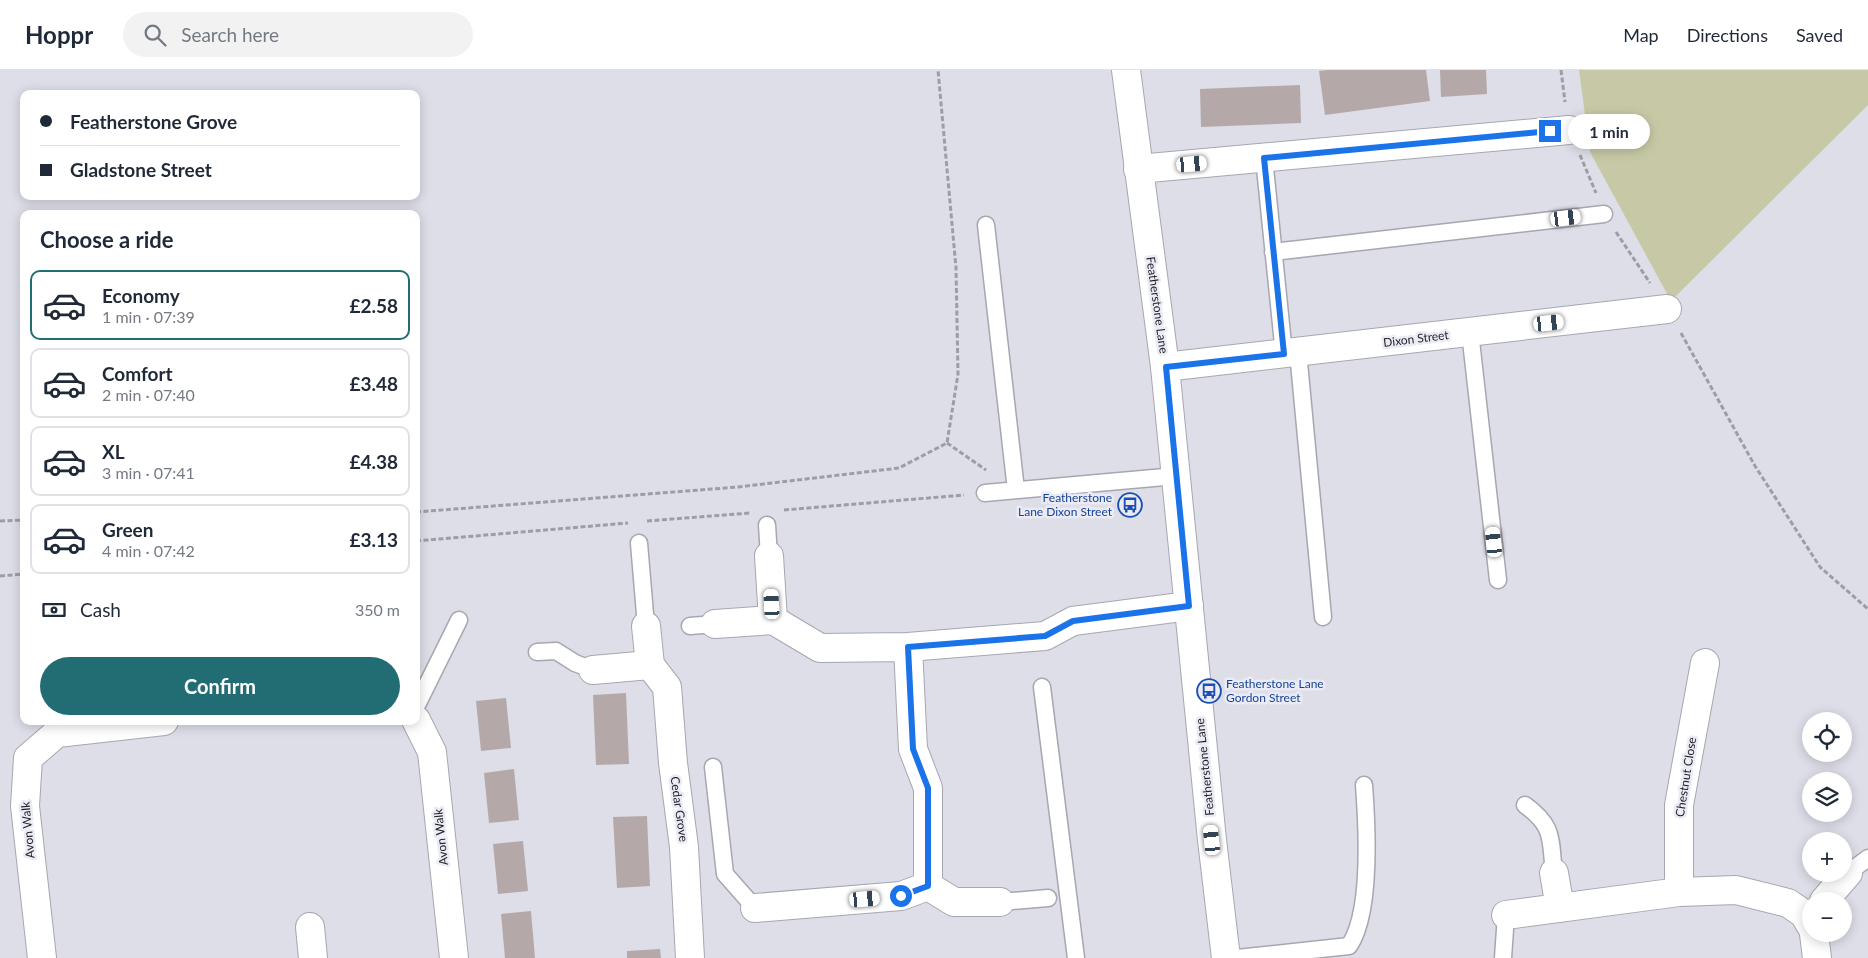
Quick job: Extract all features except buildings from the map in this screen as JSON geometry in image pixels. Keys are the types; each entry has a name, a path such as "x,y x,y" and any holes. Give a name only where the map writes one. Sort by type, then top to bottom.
{"street":[{"name":"Featherstone Lane","path":"1126,70 1166,367 1212,840 1226,958"},
{"path":"1138,170 1569,130"},
{"name":"Dixon Street","path":"1166,367 1668,310"},
{"path":"769,556 772,620"},
{"path":"702,625 772,620 820,648 908,647 1045,636 1073,621 1189,606"},
{"path":"594,670 650,665 646,626"},
{"path":"908,647 913,749 928,788 928,886"},
{"name":"Chestnut Close","path":"1679,892 1679,805 1705,663"},
{"name":"Cedar Grove","path":"650,665 667,687 673,763 684,847 690,958"},
{"name":"Avon Walk","path":"42,958 25,806 28,758 57,733 128,725"},
{"name":"Avon Walk","path":"418,725 432,752 454,958"},
{"path":"1833,892 1858,866"},
{"path":"1554,873 1560,908"},
{"path":"928,886 954,902 1000,902"},
{"path":"755,908 901,896 928,886"},
{"path":"1506,915 1679,892 1736,890 1788,903 1802,913"},
{"path":"310,927 313,958"},
{"path":"1815,942 1817,958"}],"lane":[{"path":"1264,158 1273,252 1291,353 1323,617"},
{"path":"1273,252 1604,214"},
{"path":"986,225 1016,490"},
{"path":"1470,332 1498,580"},
{"path":"985,493 1176,476"},
{"path":"762,518 769,556"},
{"path":"640,543 646,626"},
{"path":"420,699 459,620"},
{"path":"537,652 556,652 574,663 594,670"},
{"path":"1042,687 1076,958"},
{"path":"713,767 724,874 755,908"},
{"path":"1237,958 1349,946 1355,938 1363,914 1367,833 1364,785"},
{"path":"1525,805 1540,816 1549,830 1554,873"},
{"path":"1000,902 1048,898"},
{"path":"1503,958 1506,915"}],"path":[{"path":"938,70 956,268 958,374 947,443"},
{"path":"1561,70 1569,130 1604,214 1668,310 1755,466 1820,567 1868,609"},
{"path":"947,443 1016,490"},
{"path":"420,512 738,487 899,468 947,443"},
{"path":"776,510 985,493"},
{"path":"640,522 762,518"},
{"path":"0,521 20,520"},
{"path":"420,541 630,523"},
{"path":"0,576 20,574"}],"green space":[{"path":"1579,70 1868,70 1868,105 1671,301 1590,152"}],"place":[{"name":"Featherstone Lane Dixon Street","path":"1130,505"},
{"name":"Featherstone Lane Gordon Street","path":"1209,691"}],"route":[{"path":"901,896 928,886 928,788 913,749 908,647 1045,636 1073,621 1189,606 1166,367 1284,354 1264,158 1550,131"}]}
